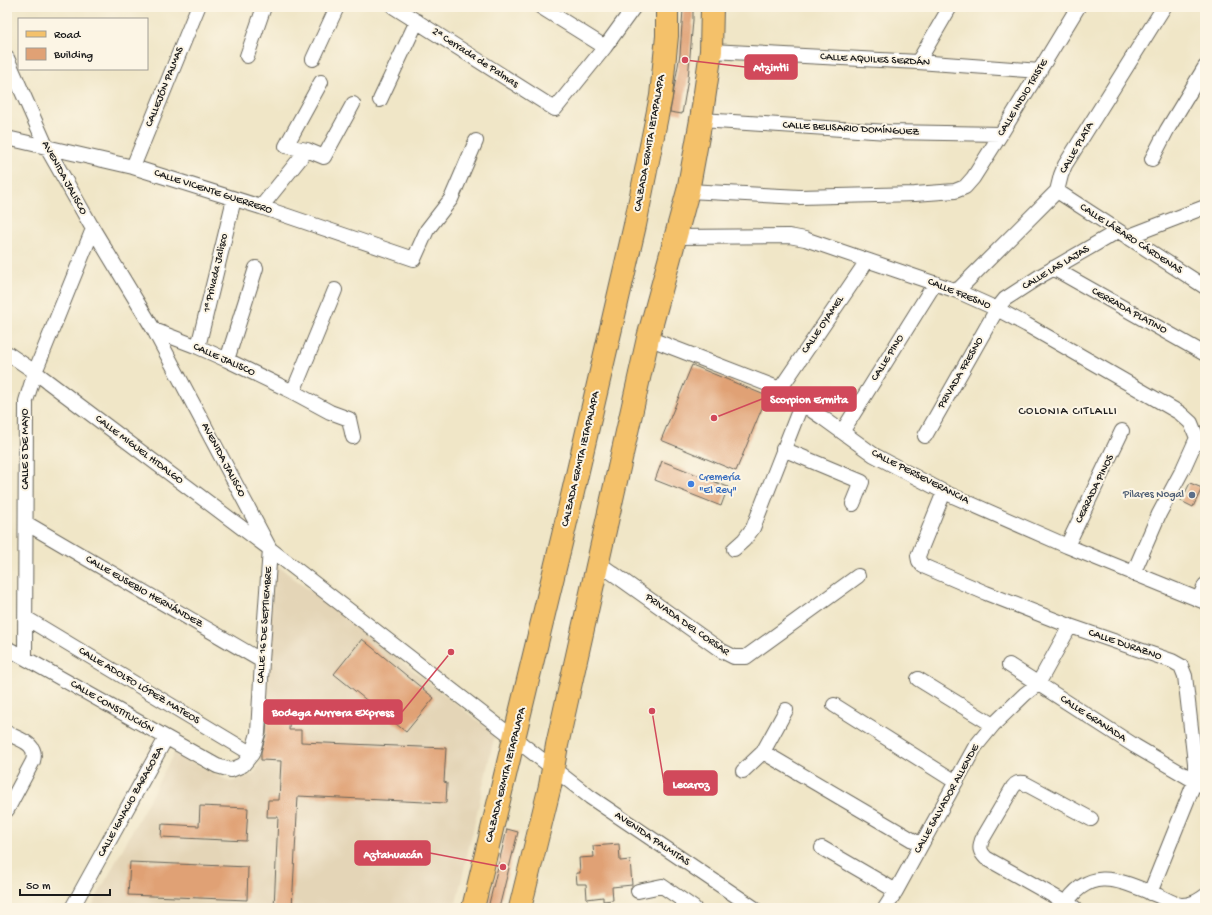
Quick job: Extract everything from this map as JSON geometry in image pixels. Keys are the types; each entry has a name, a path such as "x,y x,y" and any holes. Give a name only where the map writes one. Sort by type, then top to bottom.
{"main road":[{"name":"CALZADA ERMITA IZTAPALAPA","path":"473,908 515,738 635,226 661,96 667,36 667,7"},
{"path":"520,908 550,786 558,737 648,338 688,191 701,120 711,51 712,7"}],"street":[{"name":"CALLEJÓN PALMAS","path":"133,167 198,7"},
{"path":"247,56 264,7"},
{"path":"313,59 337,7"},
{"name":"2ª Cerrada de Palmas","path":"394,7 555,109 605,46"},
{"path":"541,7 605,46 634,7"},
{"path":"918,62 950,7"},
{"name":"CALLE INDIO TRISTE","path":"688,191 800,197 915,194 955,191 966,187 1001,134 1078,7"},
{"name":"CALLE PLATA","path":"1057,192 1065,165 1164,7"},
{"path":"380,100 417,21"},
{"name":"CALLE AQUILES SERDÁN","path":"711,51 918,62 1040,71"},
{"name":"AVENIDA JALISCO","path":"7,58 47,148 92,229 154,330 270,549 553,767"},
{"path":"1152,160 1167,130 1205,67"},
{"path":"321,82 286,146 307,150 324,156 353,104"},
{"name":"CALLE BELISARIO DOMÍNGUEZ","path":"701,120 888,132 1001,134"},
{"name":"CALLE VICENTE GUERRERO","path":"7,138 133,167 261,207 414,259 427,230 452,199 476,141"},
{"path":"261,207 307,150"},
{"path":"957,291 1057,192"},
{"name":"CALLE LÁZARO CÁRDENAS","path":"1057,192 1205,287"},
{"name":"1ª Privada Jalisco","path":"198,347 234,199"},
{"name":"CALLE LAS LAJAS","path":"997,309 1005,299 1053,268 1123,234 1205,207"},
{"name":"CALLE 5 DE MAYO","path":"26,658 26,401 35,372 92,229"},
{"name":"CALLE FRESNO","path":"675,237 789,236 805,239 957,291 997,309 1027,325 1180,413 1191,423 1201,441"},
{"name":"CALLE OYAMEL","path":"780,389 867,261"},
{"path":"227,360 256,268"},
{"name":"CERRADA PLATINO","path":"1053,268 1205,354"},
{"name":"CALLE PINO","path":"842,432 935,283"},
{"path":"294,392 335,290"},
{"name":"PRIVADA FRESNO","path":"925,436 997,309"},
{"name":"CALLE JALISCO","path":"154,330 227,360 294,392 330,412 349,419 354,437"},
{"name":"CALLE PERSEVERANCIA","path":"648,338 780,389 874,455 944,492 1133,574"},
{"name":"CALLE MIGUEL HIDALGO","path":"7,353 35,372 270,549"},
{"path":"734,549 744,540 753,528 802,404"},
{"name":"CERRADA PINOS","path":"1067,546 1122,431"},
{"path":"1201,441 1183,468 1159,514 1133,574 1202,601 1205,585"},
{"path":"783,449 862,482 853,504"},
{"name":"CALLE DURAZNO","path":"944,492 918,556 919,561 923,566 1070,626 1172,661 1181,666 1185,676 1195,764 1200,784 1150,893"},
{"name":"CALLE EUSEBIO HERNÁNDEZ","path":"26,523 262,661"},
{"name":"CALLE 16 DE SEPTIEMBRE","path":"252,754 258,733 270,549"},
{"name":"PRIVADA DEL CORSAR","path":"597,562 722,651 734,657 746,657 858,576"},
{"name":"CALLE ADOLFO LÓPEZ MATEOS","path":"26,618 252,754"},
{"path":"1038,684 1070,626"},
{"name":"CALLE CONSTITUCIÓN","path":"7,648 217,766 231,770 243,765 252,754"},
{"name":"CALLE GRANADA","path":"1009,664 1135,746 1200,784"},
{"path":"918,679 993,725"},
{"name":"CALLE SALVADOR ALLENDE","path":"885,908 896,892 975,747 993,725 1038,684"},
{"path":"834,705 956,782"},
{"path":"743,771 763,752 786,710"},
{"path":"7,733 31,746 34,749 35,756 7,810"},
{"name":"CALLE IGNACIO ZARAGOZA","path":"72,908 166,738"},
{"path":"763,752 921,845"},
{"name":"AVENIDA PALMITAS","path":"553,767 590,797 754,908"},
{"path":"1091,819 1020,782 1013,788 982,840 980,847 981,853 986,858 1068,906 1072,894 1082,886 1096,880 1112,879 1181,905 1194,903 1205,896"},
{"path":"822,848 896,892"},
{"path":"638,891 662,886 694,908"}],"shaded area":[{"path":"274,563 495,734 455,908 91,908 174,753 231,782 254,774 260,762 266,659"}],"building":[{"path":"683,9 693,9 693,20 688,79 682,114 670,112 680,54"},
{"path":"692,365 767,396 736,471 661,440"},
{"name":"Cremería \"El Rey\"","path":"662,461 728,487 721,506 655,480"},
{"name":"Pilares Nogal","path":"1190,483 1202,488 1193,507 1181,501"},
{"path":"362,639 434,698 406,732 334,674"},
{"path":"268,703 290,704 289,730 301,730 301,742 446,748 444,782 447,783 446,803 298,796 292,908 274,908 278,817 267,817 268,800 279,800 281,761 261,760 261,752 266,734"},
{"path":"200,806 248,808 246,841 161,837 162,824 199,826"},
{"path":"507,829 518,832 499,908 488,908"},
{"path":"619,844 620,861 630,860 632,885 612,887 613,900 603,901 603,897 587,899 586,884 577,884 576,873 580,873 579,858 594,857 593,846"},
{"path":"130,862 248,867 247,900 128,895"}],"place":[{"name":"Atzintli","path":"685,60"},
{"name":"Scorpion Ermita","path":"714,418"},
{"name":"Cremería \"El Rey\"","path":"691,484"},
{"name":"Pilares Nogal","path":"1192,495"},
{"name":"Bodega Aurrera Express","path":"451,652"},
{"name":"Lecaroz","path":"652,711"},
{"name":"Aztahuacán","path":"503,867"}],"district":[{"name":"COLONIA CITLALLI","path":"1068,412"}]}
